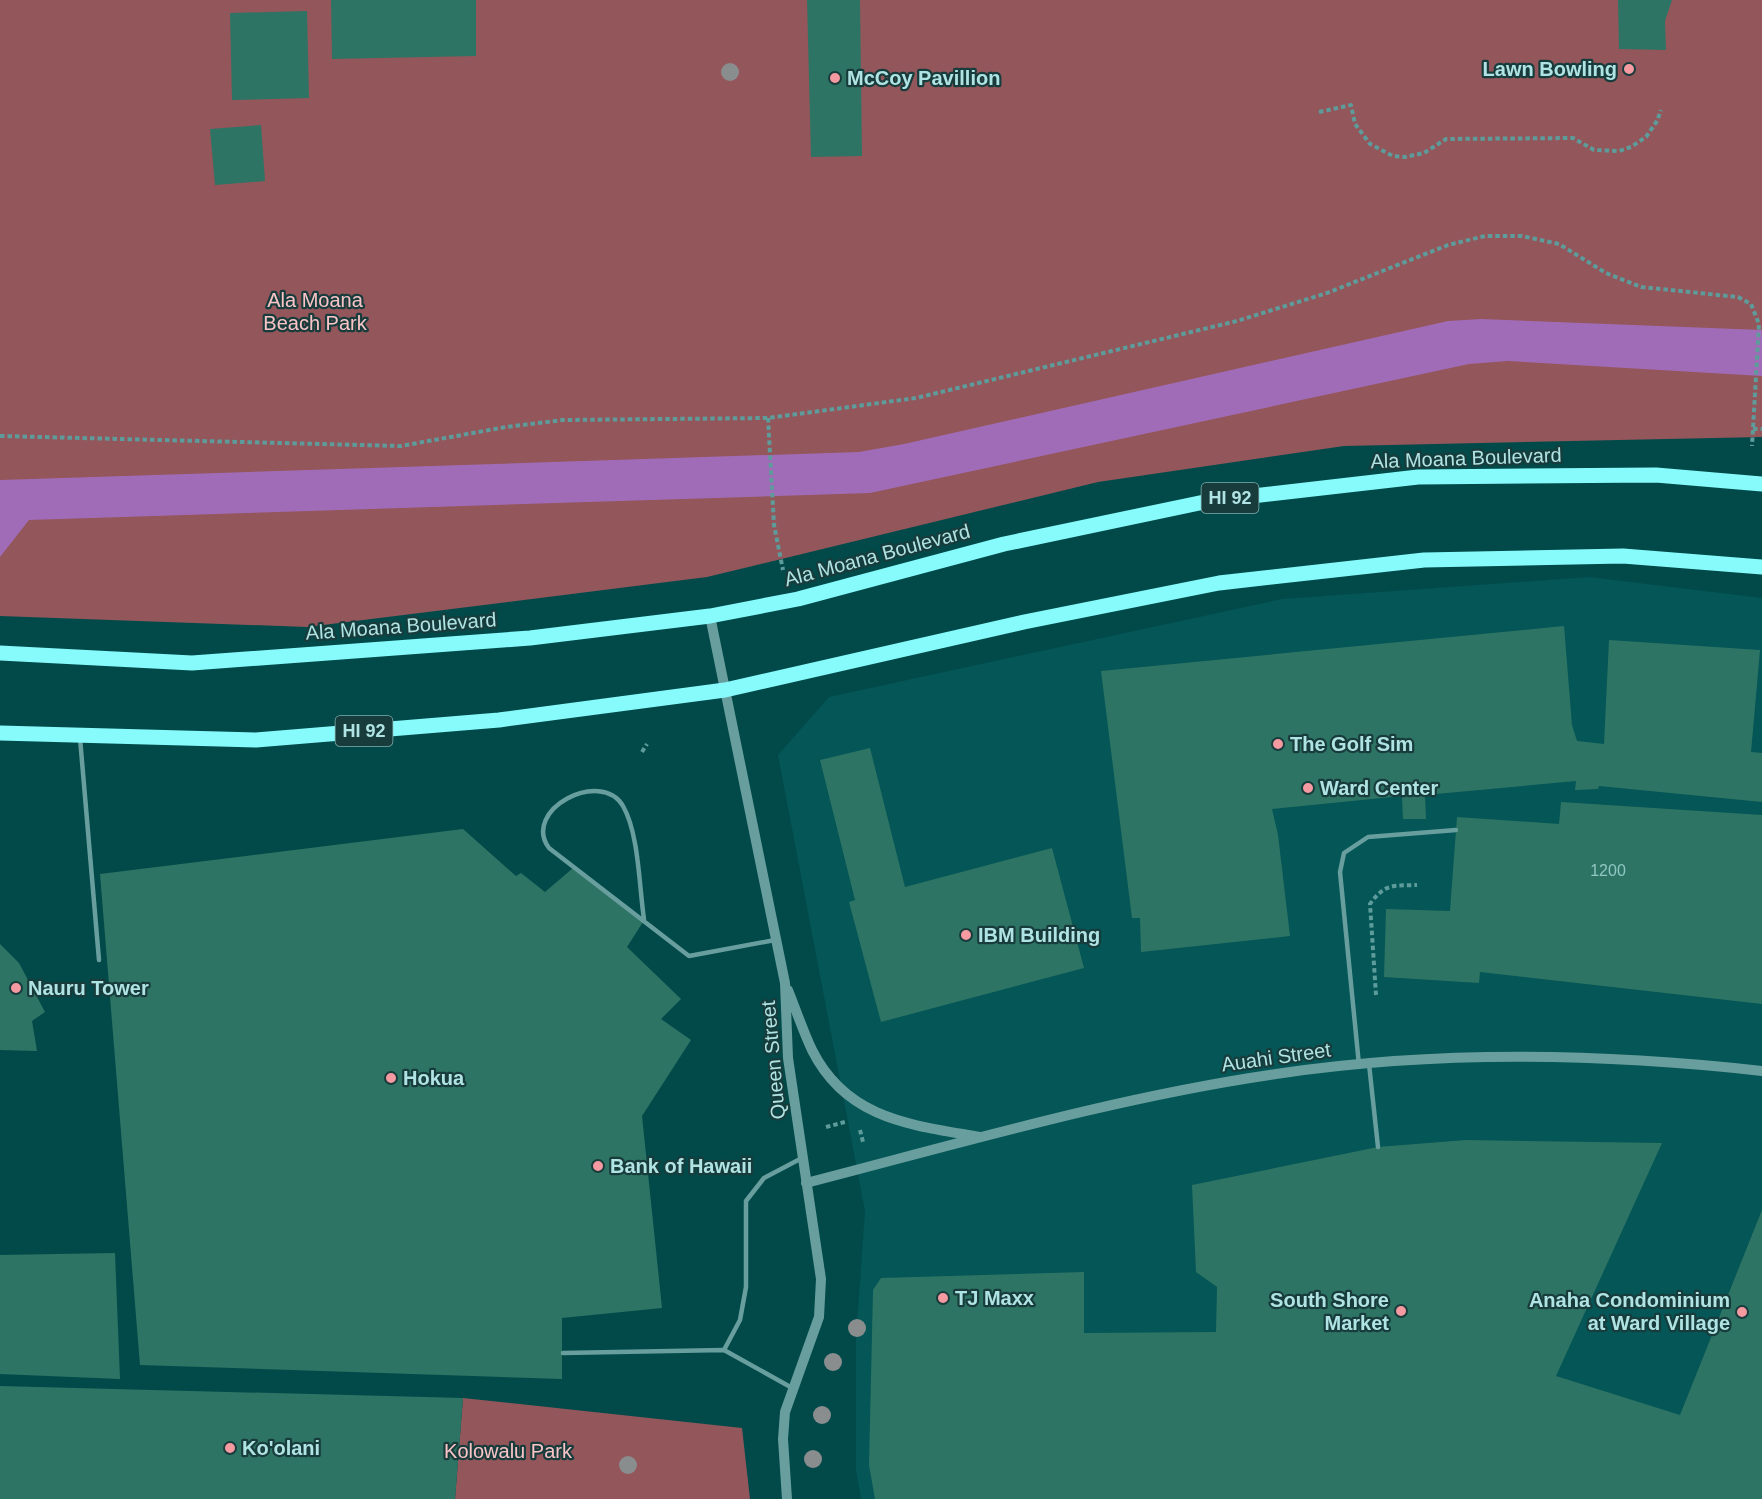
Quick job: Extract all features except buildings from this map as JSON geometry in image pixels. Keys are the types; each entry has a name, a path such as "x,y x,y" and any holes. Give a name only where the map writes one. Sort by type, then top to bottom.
{"main road":[{"name":"Ala Moana Boulevard","path":"0,652 192,663 530,638 710,616 798,599 1004,544 1209,501 1418,477 1656,475 1762,484"},
{"name":"HI 92","path":"0,733 256,740 499,720 725,690 1024,622 1219,582 1424,560 1623,556 1762,567"}],"street":[{"name":"Queen Street","path":"710,616 785,983 788,1058 821,1279 819,1317 785,1412 783,1439 787,1499"},
{"path":"785,983 813,1051 826,1072 865,1108 902,1123 983,1138"},
{"name":"Auahi Street","path":"806,1183 1179,1090 1277,1073 1364,1064 1527,1057 1609,1059 1762,1071"}],"lane":[{"path":"80,736 99,960"},
{"path":"644,919 633,838 622,804 612,793 597,791 576,795 561,802 543,826 543,840 549,848 644,919 689,956 776,939"},
{"path":"1378,1147 1364,1064 1340,872 1344,853 1368,837 1456,830"},
{"path":"724,1350 740,1320 746,1287 746,1201 764,1178 802,1158"},
{"path":"562,1353 724,1350 794,1389"}],"path":[{"path":"1319,112 1351,105 1355,124 1370,144 1393,156 1406,157 1424,153 1446,139 1573,138 1594,150 1619,151 1631,147 1646,137 1661,110"},
{"path":"0,436 401,446 506,427 563,420 768,418 916,398 1237,321 1327,293 1448,244 1485,236 1522,236 1559,244 1617,279 1641,287 1745,299 1756,309 1759,324 1752,446"},
{"path":"768,418 774,525 783,570"},
{"path":"1753,429 1762,429"},
{"path":"642,752 647,744"},
{"path":"1376,995 1370,904 1380,891 1391,886 1417,885"},
{"path":"826,1127 847,1122"}],"shaded area":[{"path":"1481,319 1762,330 1762,376 1508,361 1469,364 870,493 29,520 0,557 0,480 859,452 904,444 1448,321"},
{"path":"1589,577 1762,598 1762,1499 861,1499 856,1470 856,1338 865,1211 778,755 829,697 1282,599"}],"green space":[{"name":"Ala Moana Beach Park","path":"0,0 1762,0 1762,437 1344,446 1098,482 707,577 307,627 0,616"},
{"name":"Kolowalu Park","path":"463,1398 742,1428 750,1499 455,1499"}],"place":[{"name":"Lawn Bowling","path":"1629,69"},
{"name":"McCoy Pavillion","path":"835,78"},
{"name":"The Golf Sim","path":"1278,744"},
{"name":"Ward Center","path":"1308,788"},
{"name":"IBM Building","path":"966,935"},
{"name":"Nauru Tower","path":"16,988"},
{"name":"Hokua","path":"391,1078"},
{"name":"Bank of Hawaii","path":"598,1166"},
{"name":"TJ Maxx","path":"943,1298"},
{"name":"South Shore Market","path":"1401,1311"},
{"name":"Anaha Condominium at Ward Village","path":"1742,1312"},
{"name":"Ko'olani","path":"230,1448"}]}
